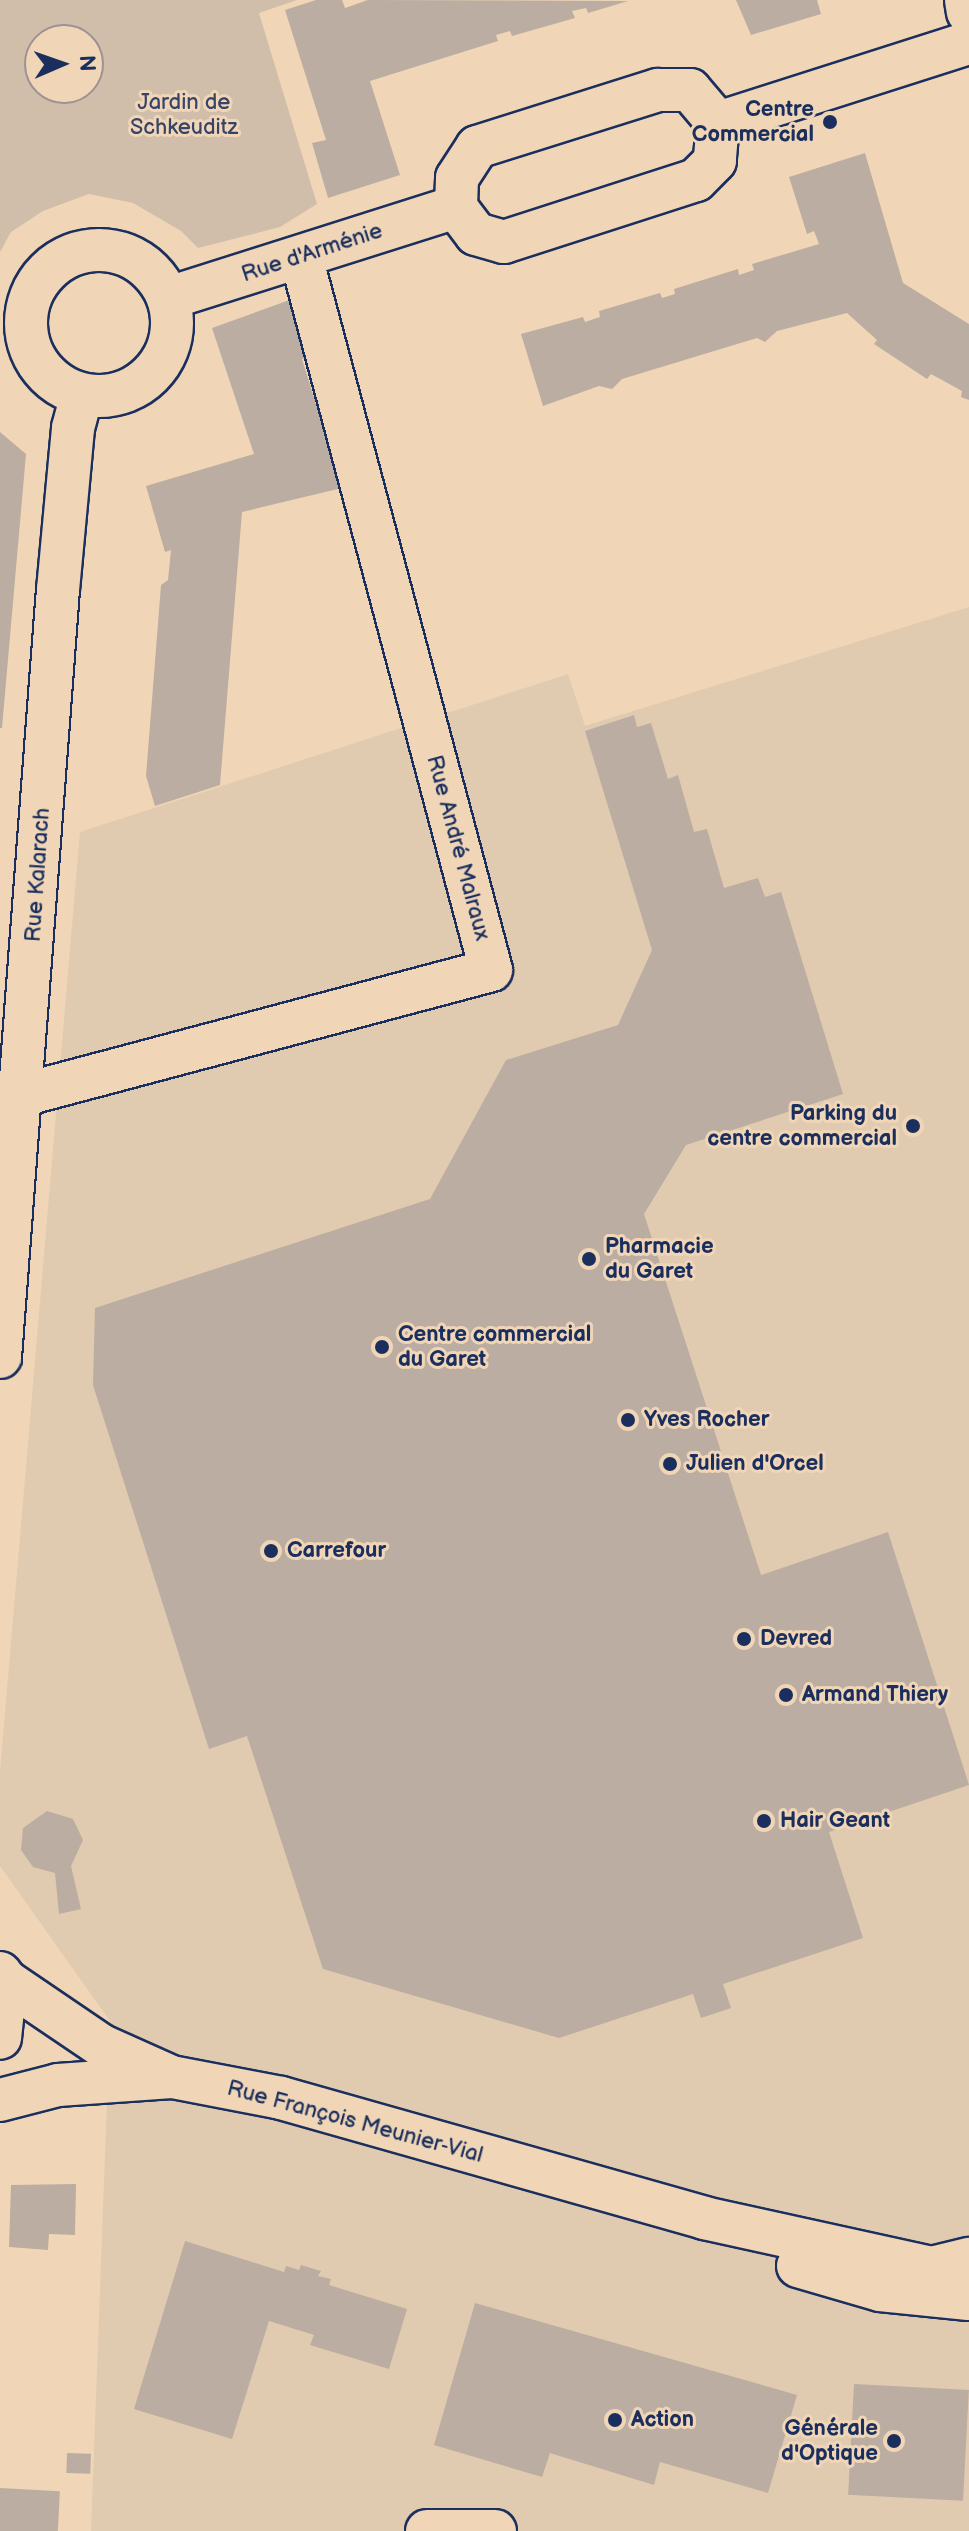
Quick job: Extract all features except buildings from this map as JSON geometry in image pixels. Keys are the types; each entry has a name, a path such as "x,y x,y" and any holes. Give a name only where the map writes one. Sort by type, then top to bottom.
{"main road":[{"path":"967,0 969,12"}],"street":[{"path":"718,123 969,43"},
{"path":"658,90 690,90 718,123 715,161 696,180 607,209 504,242 476,234 456,207 457,178 477,147 658,90"},
{"name":"Rue d'Arménie","path":"169,298 456,207"},
{"path":"90,249 126,255 157,276 169,298 170,343 146,380 126,392 82,395 48,376 14,346 32,292 46,271 66,256 90,249"},
{"name":"Rue André Malraux","path":"22,1095 491,970 301,257"},
{"name":"Rue Kalarach","path":"0,1357 58,590 73,428 82,395"},
{"path":"0,2038 3,1977"},
{"path":"3,1977 102,2046 172,2077"},
{"name":"Rue François Meunier-Vial","path":"0,2100 58,2085 172,2077 281,2098 704,2218 932,2268 969,2259"},
{"name":"Rue François Meunier-Vial","path":"704,2218 783,2261 880,2290 969,2299"},
{"path":"427,2531 495,2531"}],"shaded area":[{"path":"969,607 969,2531 91,2531 110,2021 0,1866 0,1772 80,832 568,674 585,726"}],"green space":[{"name":"Jardin de Schkeuditz","path":"0,0 297,0 259,13 317,204 280,227 198,248 181,231 133,203 89,194 43,211 11,232 0,252"}],"place":[{"name":"Centre Commercial","path":"830,122"},
{"name":"Parking du centre commercial","path":"913,1126"},
{"name":"Pharmacie du Garet","path":"589,1259"},
{"name":"Centre commercial du Garet","path":"382,1347"},
{"name":"Yves Rocher","path":"628,1420"},
{"name":"Julien d'Orcel","path":"670,1464"},
{"name":"Carrefour","path":"271,1551"},
{"name":"Devred","path":"744,1639"},
{"name":"Armand Thiery","path":"786,1695"},
{"name":"Hair Geant","path":"764,1821"},
{"name":"Action","path":"615,2420"},
{"name":"Générale d'Optique","path":"894,2441"}]}
